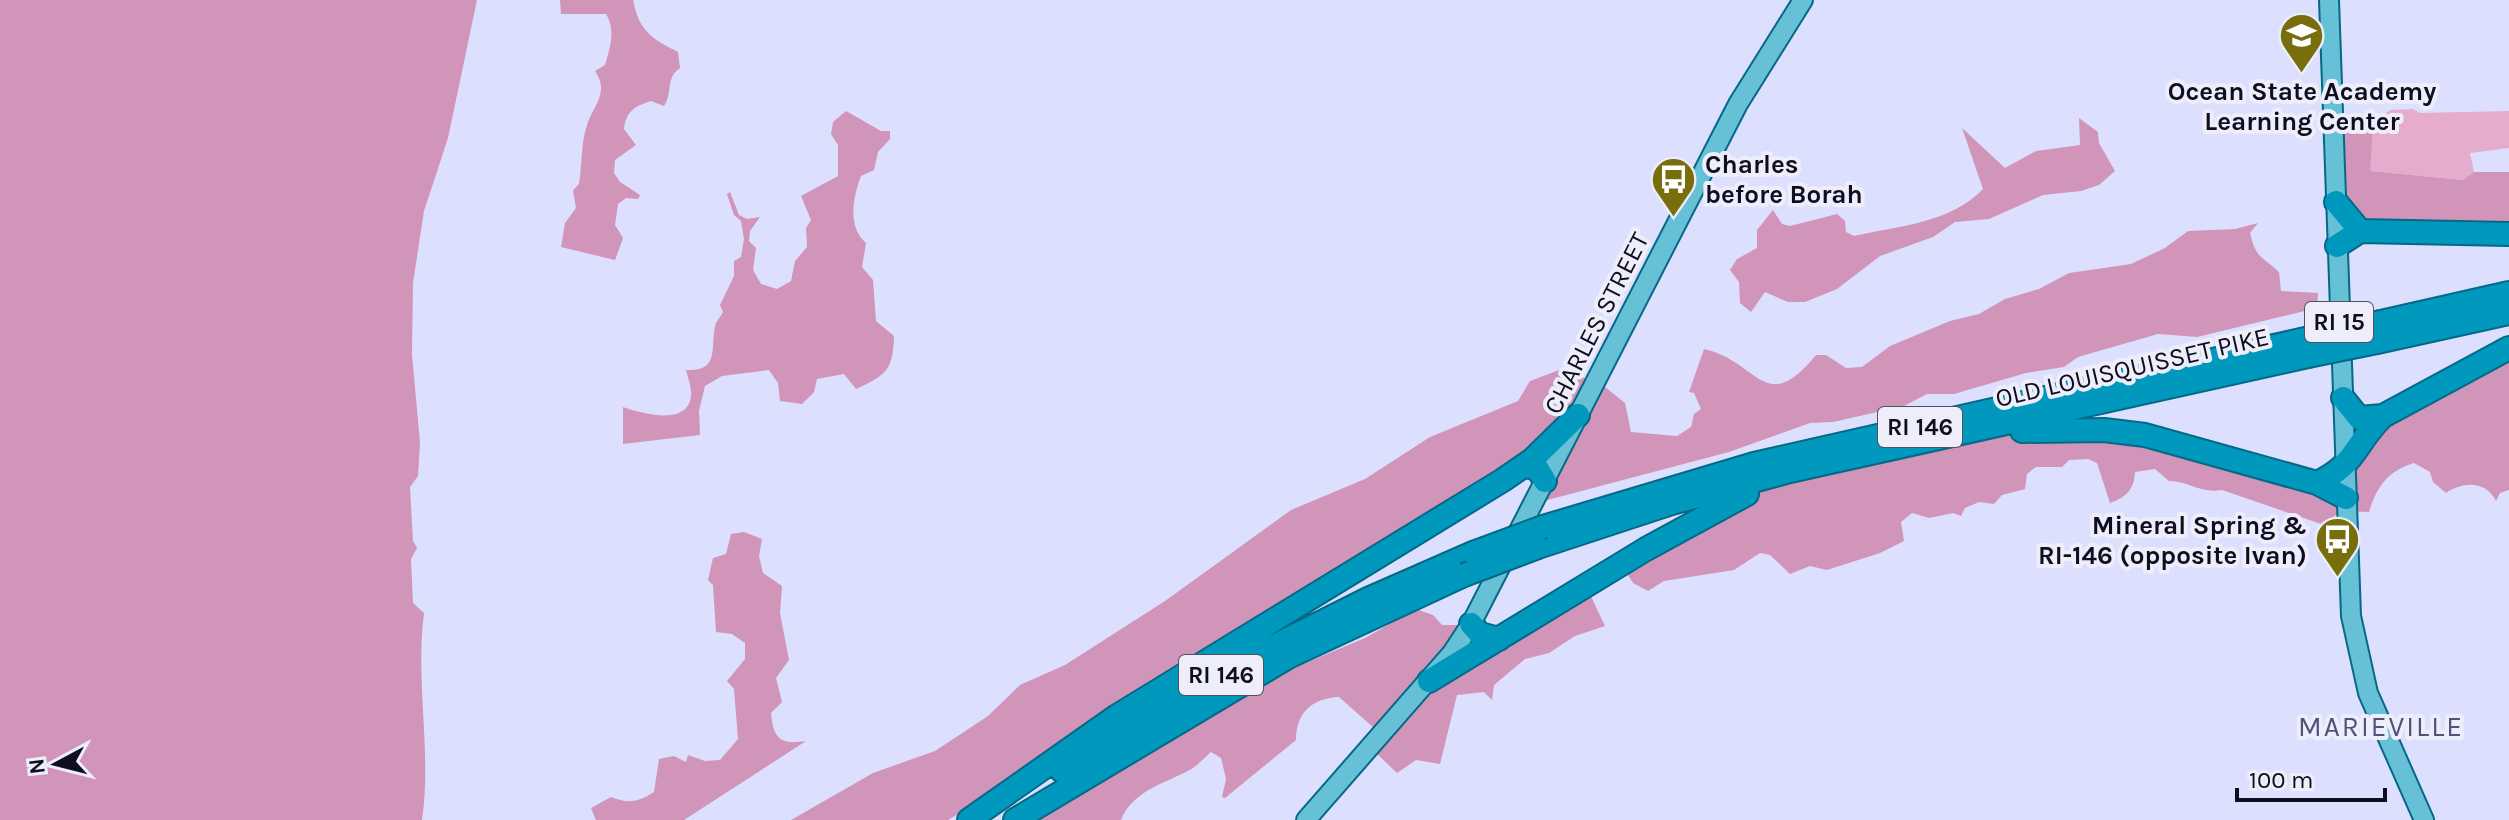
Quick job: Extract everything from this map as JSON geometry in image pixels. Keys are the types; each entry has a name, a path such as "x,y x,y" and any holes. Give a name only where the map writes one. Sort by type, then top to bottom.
{"highway":[{"path":"2336,202 2360,231"},
{"path":"2337,246 2360,231 2509,234"},
{"name":"OLD LOUISQUISSET PIKE","path":"2379,332 2509,293"},
{"name":"OLD LOUISQUISSET PIKE","path":"1540,537 1754,464 2379,332 2509,313"},
{"name":"OLD LOUISQUISSET PIKE","path":"1540,537 2305,348"},
{"path":"2317,483 2345,467 2369,429 2383,416 2509,348"},
{"path":"2343,398 2359,418 2383,416"},
{"path":"969,820 1117,716 1524,466 1578,415"},
{"path":"1929,442 2023,430 2104,430 2162,439 2317,483 2346,498"},
{"path":"1429,681 1724,504 1773,485 1894,449"},
{"path":"1524,466 1537,468 1545,481"},
{"name":"RI 146","path":"982,820 1268,649 1368,599 1473,553 1540,537"},
{"name":"RI 146","path":"1015,820 1288,657 1540,537"},
{"path":"1471,624 1480,634 1499,639"}],"main road":[{"name":"CHARLES STREET","path":"1471,624 1738,104 1803,0"},
{"name":"RI 15","path":"2329,0 2351,616 2359,662 2375,711 2424,820"},
{"path":"1306,820 1429,681 1471,624"}],"shaded area":[{"path":"0,0 477,0 448,138 424,211 413,283 412,354 420,443 418,476 410,487 413,541 417,548 411,559 413,603 424,613 421,664 425,794 422,820 0,820"},
{"path":"560,0 633,0 639,19 648,33 678,52 680,68 672,76 664,106 651,101 640,105 632,110 625,123 624,129 636,145 615,160 614,173 620,182 640,195 638,199 626,198 618,204 615,225 623,238 615,260 561,247 565,223 576,208 573,190 579,184 585,132 601,93 595,71 605,65 611,33 606,14 561,14"},
{"path":"2413,109 2420,113 2509,111 2509,148 2470,153 2474,172 2463,180 2370,171 2370,122 2391,110"},
{"path":"846,111 881,131 890,131 890,139 878,152 874,170 861,176 853,211 856,229 866,243 862,267 873,280 876,321 894,336 892,357 886,370 856,389 844,374 817,379 814,392 802,404 780,401 778,383 769,370 722,376 705,386 699,411 700,435 623,444 623,407 662,415 682,412 691,396 686,370 705,367 712,356 716,323 723,312 720,305 734,276 734,261 741,257 744,239 741,221 734,215 727,194 730,192 739,215 747,219 760,217 750,231 749,241 756,248 753,270 761,284 777,289 791,281 795,261 807,247 806,228 811,220 801,196 838,176 838,145 831,134 833,122"},
{"path":"2365,116 2373,124 2370,171 2463,180 2474,172 2509,172 2509,222 2351,223 2342,193 2339,121"},
{"path":"2079,118 2098,132 2099,143 2115,171 2099,185 2081,191 2043,195 1989,219 1955,222 1933,237 1880,256 1837,289 1805,302 1788,302 1765,292 1751,312 1740,303 1739,282 1730,270 1737,259 1757,248 1757,230 1773,210 1782,224 1790,226 1837,214 1845,221 1846,232 1854,236 1923,222 1956,209 1983,189 1962,128 2005,168 2036,151 2080,145"},
{"path":"2258,223 2250,233 2252,241 2260,256 2279,272 2281,291 2318,293 2317,308 2197,337 2158,334 2078,357 2064,367 2026,373 1954,394 1927,394 1904,406 1833,422 1810,423 1729,452 1536,503 1545,462 948,820 791,820 873,773 935,751 988,716 1020,685 1065,665 1165,601 1291,510 1365,479 1430,437 1518,401 1530,381 1559,370 1600,383 1625,403 1631,432 1677,436 1691,427 1694,414 1701,409 1694,393 1689,392 1704,349 1722,355 1772,384 1784,382 1799,373 1816,355 1826,355 1846,368 1862,367 1890,346 1950,321 1979,314 2005,299 2039,289 2069,273 2131,264 2165,248 2188,231 2235,229"},
{"path":"2509,347 2509,490 2500,493 2496,501 2492,494 2474,485 2460,486 2446,493 2433,482 2430,472 2414,463 2390,475 2376,494 2369,512 2343,511 2321,524 2222,490 2169,481 2155,469 2135,472 2128,492 2110,503 2097,463 2088,459 2069,460 2062,467 2036,467 2027,474 2025,489 2002,495 1994,504 1979,502 1965,508 1961,516 1953,513 1929,518 1912,513 1901,522 1904,541 1880,553 1827,570 1810,566 1790,574 1770,555 1760,553 1734,570 1664,581 1648,591 1633,583 1621,564 1740,496 1842,464 1974,432 2067,427 2310,477 2353,447 2357,429"},
{"path":"744,532 762,539 759,556 763,573 782,586 780,613 789,660 776,678 782,702 771,713 774,729 784,741 806,741 684,820 596,820 591,808 611,797 633,801 654,792 659,759 674,756 686,762 688,755 705,761 720,760 738,739 734,689 727,681 745,659 745,643 732,634 716,632 713,585 708,580 713,558 726,554 731,534"},
{"path":"1588,590 1605,626 1575,636 1549,653 1525,659 1494,685 1492,700 1484,692 1457,695 1440,764 1416,760 1397,773 1373,750 1383,736 1339,697 1330,698 1308,708 1299,722 1296,740 1225,798 1222,797 1226,779 1221,758 1211,752 1196,766 1132,802 1121,820 1035,820 1284,672 1365,638 1416,609 1433,615 1442,625 1472,625 1476,641"}],"place":[{"name":"Ocean State Academy Learning Center","path":"2302,75"},
{"name":"Charles before Borah","path":"1674,218"},
{"name":"Mineral Spring & RI-146 (opposite Ivan)","path":"2338,579"}],"district":[{"name":"MARIEVILLE","path":"2381,726"}]}
